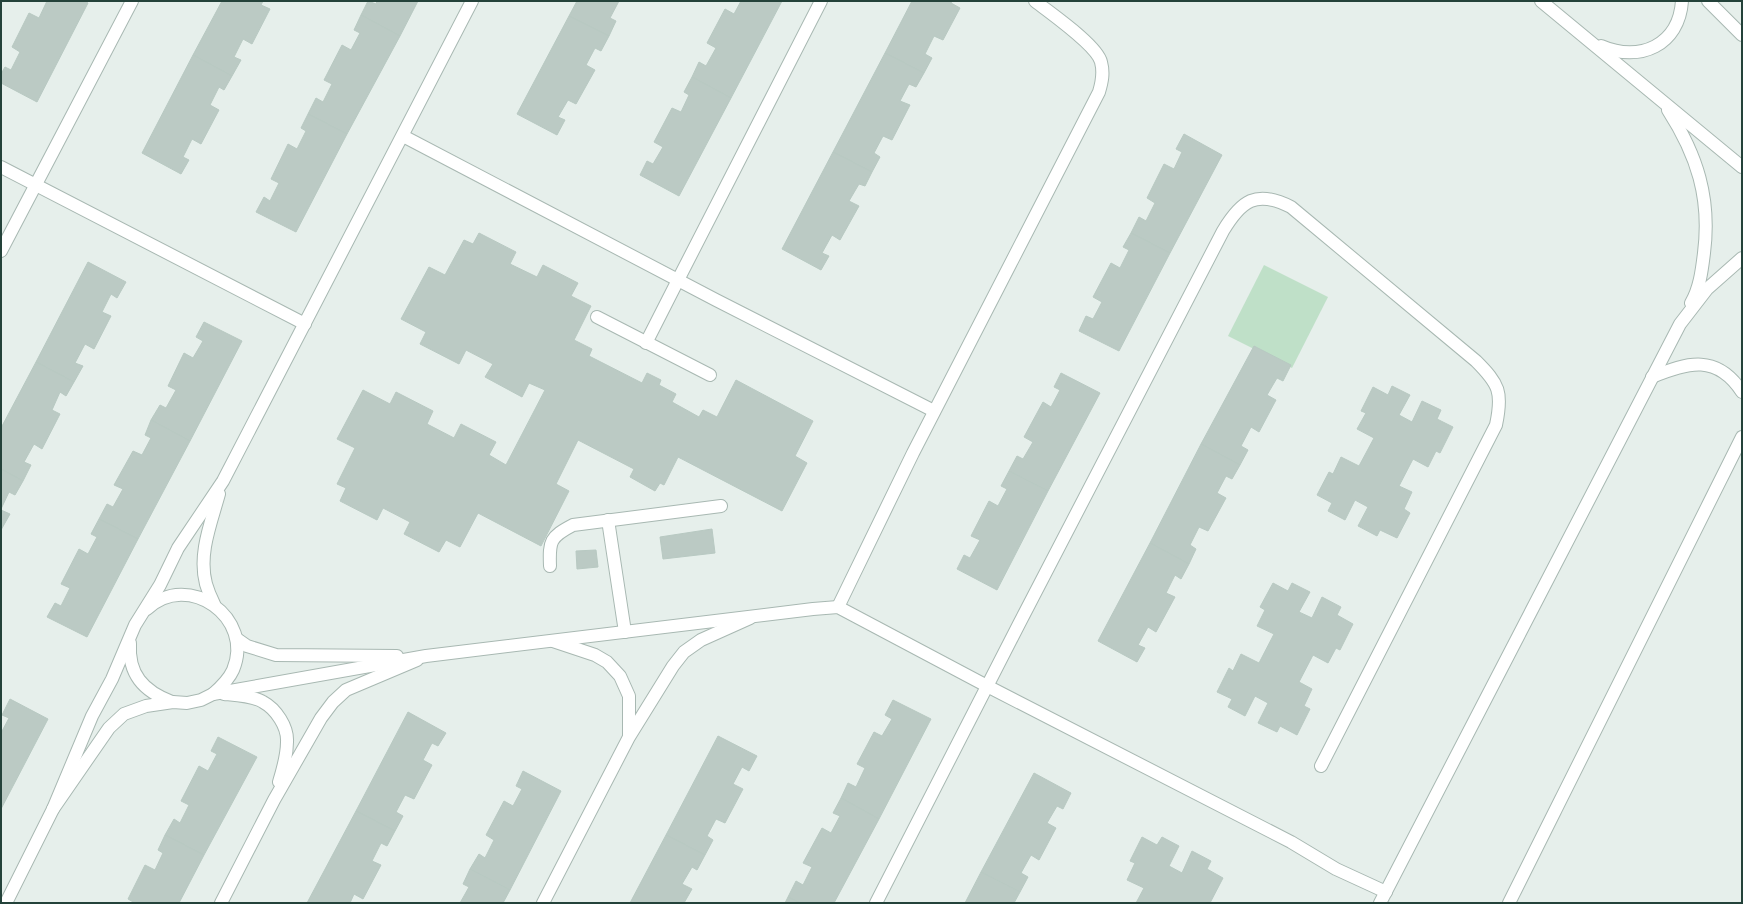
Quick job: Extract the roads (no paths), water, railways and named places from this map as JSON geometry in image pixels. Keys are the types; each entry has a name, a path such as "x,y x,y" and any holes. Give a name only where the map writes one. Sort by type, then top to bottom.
{"street":[{"path":"1,251 132,1"},
{"path":"6,903 54,809 92,716 112,679 135,626 160,585 178,548 223,481 472,1"},
{"path":"646,343 821,1"},
{"path":"838,608 868,542 934,410 1099,92 1104,75 1101,60 1091,46 1035,1"},
{"path":"1541,1 1742,167"},
{"path":"1591,41 1608,49 1624,53 1642,52 1658,45 1671,34 1680,19 1682,1"},
{"path":"1708,1 1742,35"},
{"path":"1716,1 1742,23"},
{"path":"54,809 108,728 124,714 146,706 173,702 187,703 201,700 214,694 426,656 754,616 838,608 1290,842 1336,868 1383,898 1680,324 1694,300 1703,268 1707,235 1705,202 1698,169 1685,139 1668,110 1646,87"},
{"path":"403,136 678,280 934,410"},
{"path":"1,167 305,324"},
{"path":"876,903 987,686 1232,217 1240,207 1256,199 1266,199 1280,202 1291,207 1476,361 1496,384 1500,406 1496,425 1321,766"},
{"path":"1680,324 1707,289 1742,258"},
{"path":"597,318 710,376"},
{"path":"1652,378 1688,364 1705,364 1722,370 1735,381 1742,392"},
{"path":"1509,903 1742,437"},
{"path":"214,604 206,584 203,561 205,543 223,481"},
{"path":"550,566 549,547 558,533 573,525 721,506"},
{"path":"608,520 625,632"},
{"path":"142,614 152,605 166,597 183,595 199,597 214,604 225,614 237,639 237,655 233,670 214,694"},
{"path":"543,903 629,737 673,666 684,652 701,640 754,616"},
{"path":"130,638 130,655 134,672 144,686 158,696 173,702"},
{"path":"237,639 247,646 276,655 426,656"},
{"path":"553,641 608,662 620,676 629,696 629,737"},
{"path":"221,903 274,800 321,718 333,702 346,690 426,656"},
{"path":"214,694 237,695 262,701 275,712 284,726 287,741 285,760 274,800"}]}
